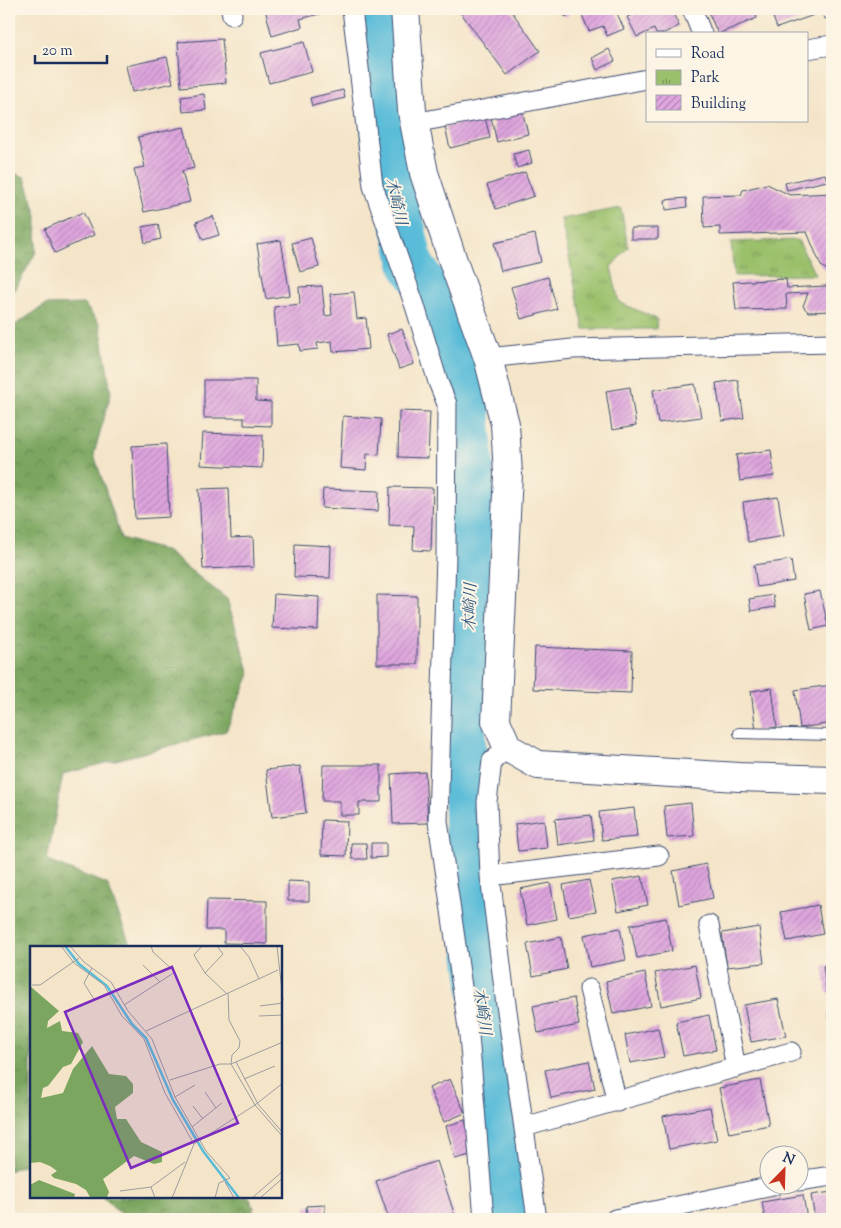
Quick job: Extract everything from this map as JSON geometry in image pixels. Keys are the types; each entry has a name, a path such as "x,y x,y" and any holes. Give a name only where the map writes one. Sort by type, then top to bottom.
{"street":[{"path":"352,9 373,186 447,404 446,555 438,821 469,1035 484,1219"},
{"path":"406,9 414,123 424,173 488,358 504,424 508,474 496,722 508,748 538,765 739,778 832,780"},
{"path":"692,9 701,32"},
{"path":"808,49 832,45"},
{"path":"414,123 646,79"},
{"path":"488,358 572,349 832,343"},
{"path":"508,748 492,761 487,802 490,876 505,997 537,1219"},
{"path":"490,876 659,856"},
{"path":"710,926 736,1068"},
{"path":"589,989 618,1102"},
{"path":"524,1127 791,1052"},
{"path":"808,1180 832,1176"},
{"path":"615,1219 758,1189"}],"lane":[{"path":"739,733 832,735"}],"green space":[{"path":"9,172 25,177 37,216 36,252 16,288 9,292"},
{"path":"621,208 628,247 611,267 619,302 657,319 656,329 584,329 561,219"},
{"path":"798,240 815,275 734,276 731,242"},
{"path":"84,304 100,324 111,393 94,454 121,538 166,551 227,599 250,674 226,731 63,774 47,861 107,884 130,946 30,946 30,1162 9,1171 9,329 45,305"},
{"path":"104,1198 249,1198 254,1208 249,1219 126,1219"}],"building":[{"path":"265,9 322,9 323,13 300,19 302,27 272,36"},
{"path":"458,9 510,9 540,51 507,75"},
{"path":"556,9 573,9 566,17"},
{"path":"597,9 615,9 624,29 607,36 603,26 589,31 582,15"},
{"path":"646,9 671,9 679,26 666,32 655,32 654,29 637,37 627,17"},
{"path":"707,9 753,9 757,18 723,32 717,32"},
{"path":"770,9 812,9 814,15 777,28"},
{"path":"222,39 226,83 181,87 178,42"},
{"path":"304,42 312,72 269,83 261,53"},
{"path":"609,49 615,61 597,70 592,58"},
{"path":"167,57 173,83 132,92 126,66"},
{"path":"343,90 345,98 312,106 310,98"},
{"path":"204,94 206,110 183,112 181,97"},
{"path":"521,106 528,134 497,142 490,113"},
{"path":"485,117 490,138 450,148 445,127"},
{"path":"184,127 194,168 182,171 190,202 144,212 134,169 145,167 138,137"},
{"path":"529,150 532,163 517,168 513,154"},
{"path":"525,172 534,196 496,209 487,185"},
{"path":"825,174 827,181 787,190 785,183"},
{"path":"767,184 790,195 832,193 832,311 808,312 803,306 808,293 786,294 787,309 736,310 733,282 786,279 787,288 826,286 829,280 829,271 821,266 807,232 720,235 720,227 704,228 703,196 741,195 743,190"},
{"path":"686,198 687,207 666,210 665,200"},
{"path":"83,212 94,235 55,253 45,229"},
{"path":"213,216 219,235 203,240 196,222"},
{"path":"158,224 161,239 145,243 142,227"},
{"path":"631,228 658,228 658,239 631,239"},
{"path":"535,234 541,262 501,271 494,243"},
{"path":"311,238 319,267 300,272 292,243"},
{"path":"281,240 290,295 266,299 257,244"},
{"path":"548,277 557,309 521,319 511,287"},
{"path":"322,286 325,316 332,315 330,294 354,292 357,319 366,318 369,349 333,352 332,341 317,343 318,349 300,351 299,344 277,346 274,307 300,304 299,287"},
{"path":"402,329 414,364 399,369 387,334"},
{"path":"204,380 256,380 256,401 271,402 271,426 244,425 244,418 204,418"},
{"path":"738,380 744,418 722,421 716,383"},
{"path":"695,384 701,417 658,423 653,390"},
{"path":"630,387 636,426 612,430 606,391"},
{"path":"399,411 430,412 428,458 398,457"},
{"path":"343,416 381,419 379,455 367,454 366,470 340,468"},
{"path":"203,433 263,435 262,468 201,465"},
{"path":"166,444 169,517 135,519 132,446"},
{"path":"771,450 774,476 740,481 736,455"},
{"path":"390,487 433,488 431,551 413,550 414,526 389,525"},
{"path":"229,488 231,538 253,537 254,567 203,569 199,489"},
{"path":"323,489 379,491 378,511 322,508"},
{"path":"778,497 784,536 748,542 743,502"},
{"path":"295,544 331,546 330,578 294,577"},
{"path":"791,560 794,581 757,587 754,565"},
{"path":"820,591 828,626 811,630 804,594"},
{"path":"274,594 319,597 318,630 272,628"},
{"path":"377,595 417,596 417,664 377,664"},
{"path":"773,595 775,607 751,611 749,599"},
{"path":"535,647 632,651 631,693 533,689"},
{"path":"832,685 832,723 800,728 795,690"},
{"path":"772,688 777,727 756,731 751,691"},
{"path":"323,765 381,765 381,802 359,802 359,815 340,815 340,801 322,801"},
{"path":"300,766 306,813 272,817 266,770"},
{"path":"425,772 428,823 393,824 391,774"},
{"path":"691,803 694,836 667,838 664,806"},
{"path":"634,808 637,837 602,840 599,812"},
{"path":"591,815 594,840 558,845 555,819"},
{"path":"322,820 347,821 346,856 321,855"},
{"path":"544,820 547,848 518,851 515,824"},
{"path":"351,843 366,843 367,859 352,859"},
{"path":"371,843 386,843 386,857 371,858"},
{"path":"706,864 713,898 679,905 673,871"},
{"path":"642,876 648,905 618,911 612,881"},
{"path":"589,880 596,911 569,916 563,885"},
{"path":"288,881 309,882 309,901 288,901"},
{"path":"550,883 557,919 527,925 520,889"},
{"path":"207,900 267,901 267,944 224,943 224,930 206,930"},
{"path":"818,905 823,934 787,941 781,912"},
{"path":"666,918 672,951 637,958 630,925"},
{"path":"759,927 764,963 727,967 722,933"},
{"path":"620,928 626,960 590,967 584,935"},
{"path":"561,937 567,969 533,976 527,944"},
{"path":"832,964 832,993 827,993 823,966"},
{"path":"695,965 701,998 661,1006 655,973"},
{"path":"645,973 651,1006 613,1014 606,981"},
{"path":"574,998 579,1025 538,1033 533,1006"},
{"path":"778,999 786,1036 751,1042 744,1005"},
{"path":"832,1013 832,1029 828,1014"},
{"path":"709,1015 716,1050 683,1056 676,1022"},
{"path":"658,1028 664,1057 630,1063 625,1035"},
{"path":"589,1061 595,1089 551,1098 545,1070"},
{"path":"450,1079 465,1113 444,1122 429,1088"},
{"path":"760,1080 769,1125 729,1133 719,1088"},
{"path":"710,1107 717,1140 669,1149 663,1116"},
{"path":"465,1120 474,1154 455,1159 446,1126"},
{"path":"437,1161 456,1219 389,1219 376,1181"},
{"path":"832,1192 832,1219 815,1219 811,1195"},
{"path":"803,1196 807,1219 765,1219 762,1202"},
{"path":"325,1205 325,1219 307,1219 306,1206"}],"waterway":[{"name":"木崎川","path":"372,9 383,136 412,266 430,290 448,338 468,405 473,487 468,570 464,738 468,892 511,1219"}]}
